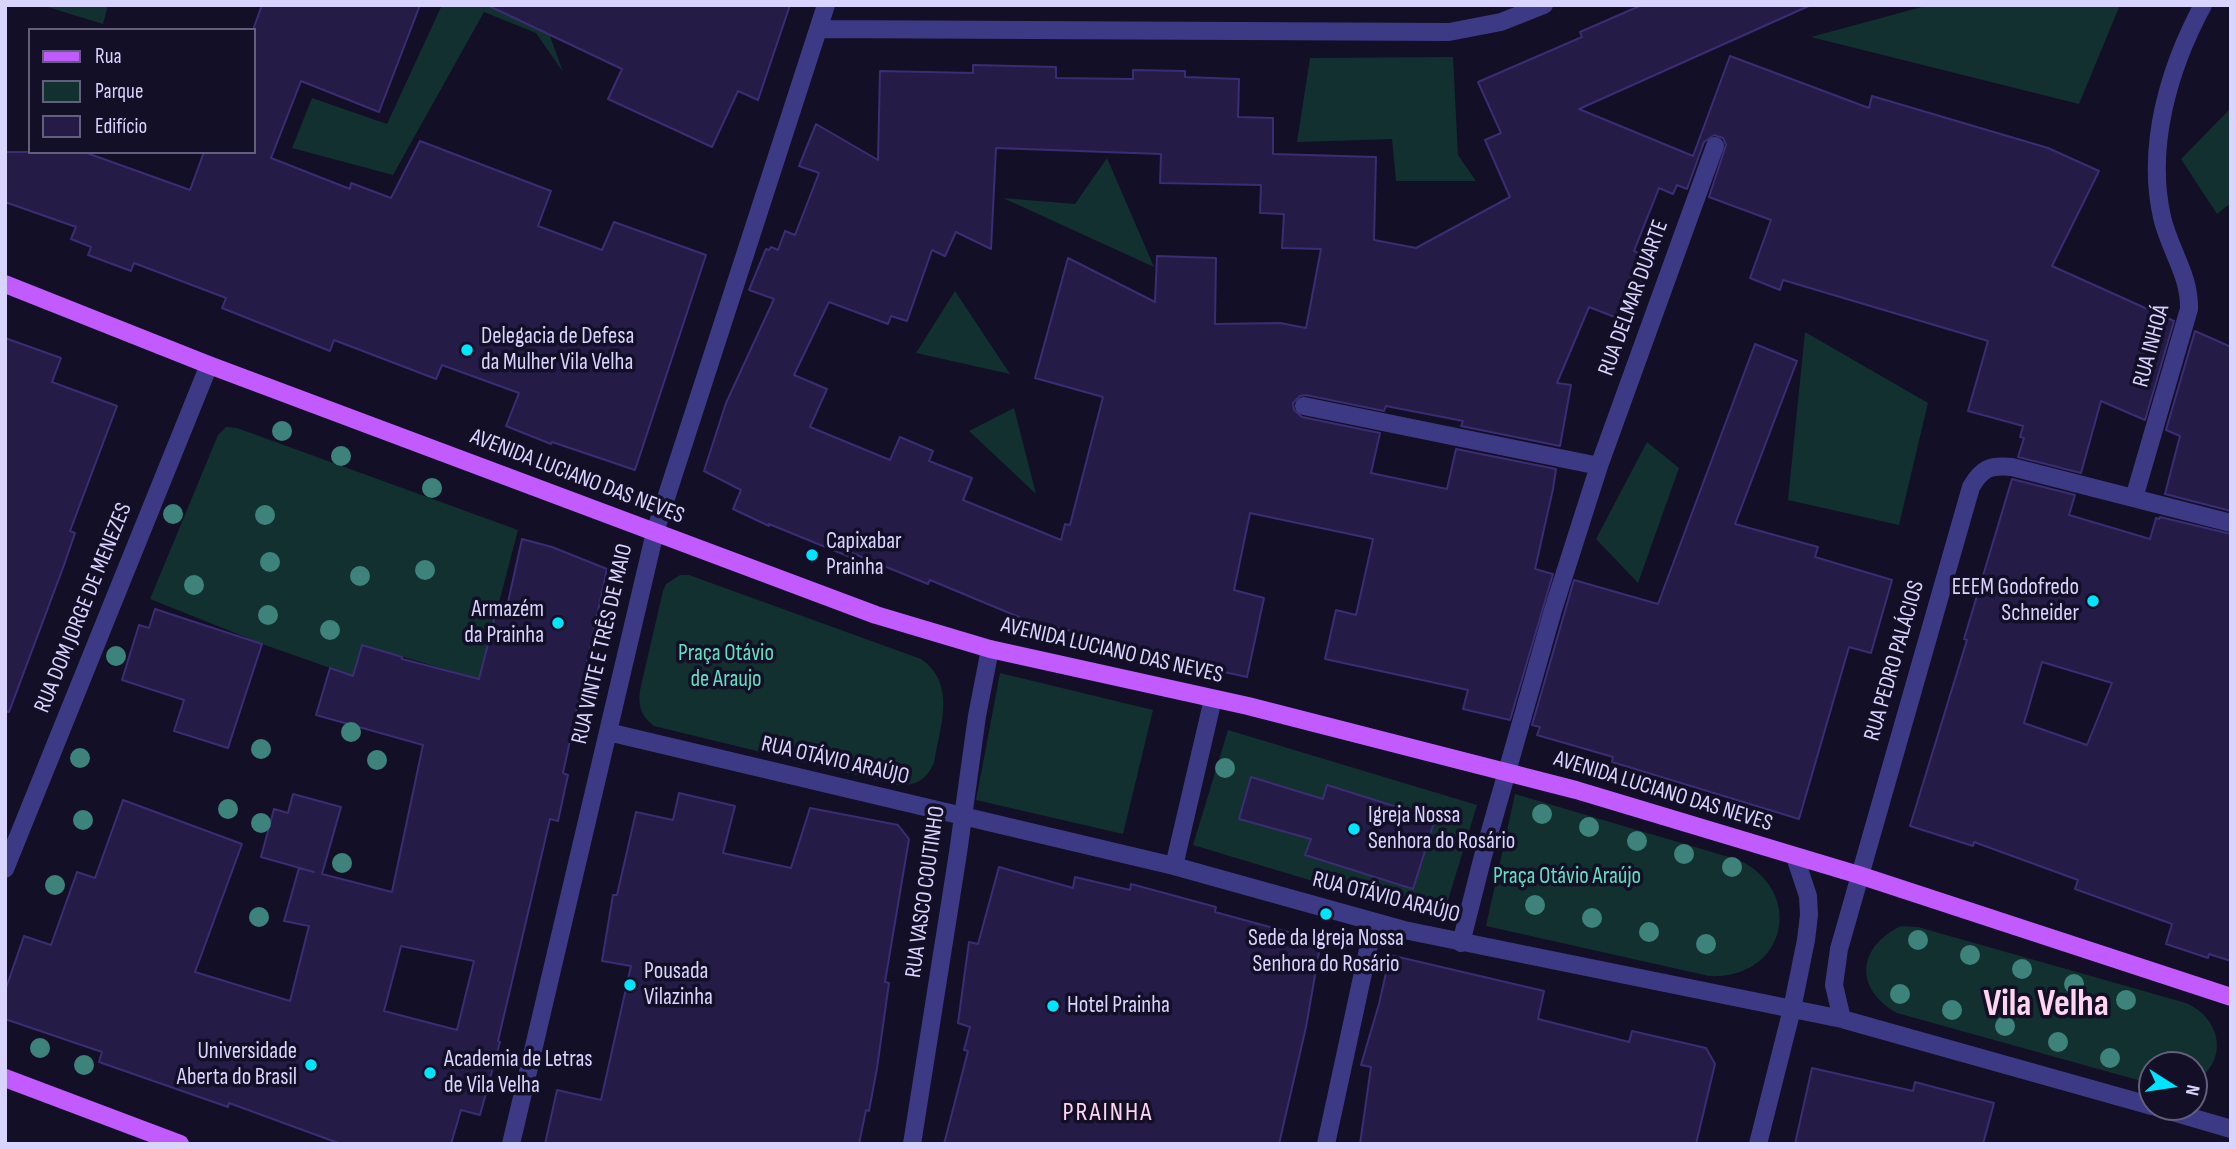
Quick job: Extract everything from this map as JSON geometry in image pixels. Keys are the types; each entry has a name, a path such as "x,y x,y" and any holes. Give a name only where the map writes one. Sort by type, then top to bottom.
{"main road":[{"name":"AVENIDA LUCIANO DAS NEVES","path":"5,284 209,365 876,615 990,649 1248,706 1576,790 1859,875 2231,997"},
{"path":"5,1078 180,1144"}],"street":[{"name":"RUA VINTE E TRÊS DE MAIO","path":"511,1144 655,532 826,5"},
{"path":"818,29 1449,32 1501,22 1544,5"},
{"name":"RUA INHOÁ","path":"2134,498 2189,309 2187,282 2162,218 2156,164 2158,136 2167,96 2179,57 2203,5"},
{"name":"RUA DELMAR DUARTE","path":"1461,943 1506,772 1553,610 1599,466 1715,146"},
{"name":"RUA DOM JORGE DE MENEZES","path":"5,869 209,365"},
{"path":"1304,406 1599,466"},
{"name":"RUA PEDRO PALÁCIOS","path":"1842,1019 1836,1000 1835,968 1859,875 1971,487 1978,475 1988,467 2012,467 2134,498"},
{"path":"2134,498 2231,523"},
{"name":"RUA VASCO COUTINHO","path":"912,1144 958,853 961,816 990,649"},
{"path":"1174,866 1213,699"},
{"name":"RUA OTÁVIO ARAÚJO","path":"608,732 1174,866 1374,922 1461,943 1842,1019 2138,1102"},
{"path":"1758,1144 1792,1009 1809,915 1808,896 1795,857"},
{"path":"1326,1144 1374,922"},
{"name":"RUA OTÁVIO ARAÚJO","path":"2204,1121 2231,1129"}],"green space":[{"path":"41,5 108,5 103,24"},
{"path":"442,5 532,5 544,19 563,72 536,33 484,12 393,175 292,148 312,98 387,124"},
{"path":"1929,5 2120,5 2079,104 1811,37"},
{"path":"1453,57 1458,155 1476,181 1396,181 1392,139 1297,142 1310,58"},
{"path":"2231,108 2231,203 2217,214 2181,159"},
{"path":"1107,158 1154,267 1003,198 1075,204"},
{"path":"955,291 1010,374 916,353"},
{"path":"1805,332 1928,403 1899,525 1788,500"},
{"path":"1014,408 1036,494 969,431"},
{"path":"226,427 237,428 518,530 479,679 362,645 353,676 265,645 150,599 218,435"},
{"path":"1647,442 1679,468 1638,583 1596,539"},
{"name":"Praça Otávio de Araujo","path":"680,575 689,575 921,659 932,669 943,693 940,735 934,763 928,774 915,783 897,785 654,726 641,710 640,690 663,591 666,584"},
{"path":"1000,673 1153,710 1123,834 976,800"},
{"path":"1228,730 1477,805 1442,920 1193,845"},
{"name":"Praça Otávio Araújo","path":"1515,794 1739,860 1760,875 1774,893 1779,912 1778,932 1770,950 1755,964 1735,974 1709,976 1486,926"},
{"path":"1901,926 1918,927 2186,1003 2198,1010 2213,1029 2217,1052 2213,1063 2208,1069 2208,1051 2138,1051 2138,1080 1897,1013 1873,992 1866,968 1869,956 1886,935"}],"building":[{"path":"262,5 420,5 379,112 301,81 271,158 350,189 351,183 391,198 420,141 551,191 538,226 602,250 614,222 706,255 635,470 552,442 551,444 506,426 519,393 442,365 436,379 334,340 330,351 222,308 226,298 134,263 131,271 88,255 91,247 71,239 76,227 5,202 5,152 90,154 190,190 203,154 256,154 254,27"},
{"path":"487,5 790,5 758,100 738,91 712,147 608,99 622,69"},
{"path":"1642,5 1811,5 1579,109 1693,156 1730,56 1869,108 1872,96 2048,148 2099,171 2052,266 2174,321 2145,420 2101,401 2081,473 2018,457 2024,438 2020,437 2023,426 1968,411 1988,341 1783,280 1780,290 1750,278 1771,220 1709,197 1726,145 1723,138 1714,135 1704,142 1687,189 1677,185 1673,194 1659,188 1634,251 1651,258 1625,321 1589,307 1557,383 1571,385 1560,446 1461,426 1463,421 1386,406 1384,411 1306,395 1300,396 1293,403 1294,410 1302,417 1380,433 1371,473 1447,489 1456,449 1556,469 1535,569 1553,574 1510,720 1463,709 1468,690 1325,659 1336,610 1356,615 1373,539 1250,513 1234,590 1264,598 1247,677 1087,642 1088,635 1026,620 930,580 928,584 852,553 850,557 733,509 741,490 704,471 726,403 774,299 749,290 766,249 771,247 778,250 785,231 795,235 819,173 799,166 816,124 878,160 880,71 973,73 973,65 1056,67 1056,78 1133,79 1133,70 1185,71 1185,77 1239,79 1238,117 1273,118 1273,154 1376,157 1374,240 1416,248 1510,197 1485,140 1501,133 1478,82 1582,37 1580,32","holes":["996,148 1161,154 1160,183 1261,185 1260,213 1284,214 1282,248 1321,249 1306,328 1280,323 1215,324 1216,258 1157,256 1155,302 1068,258 1035,378 1103,397 1070,525 1065,524 1061,540 963,500 972,478 929,461 933,451 900,437 890,460 810,427 827,389 794,375 829,302 888,324 891,316 907,321 932,250 945,256 956,232 991,249"]},
{"path":"2195,331 2231,347 2231,511 2165,494 2180,436 2166,430"},
{"path":"5,338 61,358 52,382 117,406 70,531 75,533 64,565 9,712 5,711"},
{"path":"1755,344 1797,361 1735,524 1818,547 1815,557 1892,580 1871,653 1849,647 1799,819 1612,762 1613,757 1537,735 1540,727 1532,725 1574,580 1658,604"},
{"path":"2012,479 2075,495 2069,515 2150,539 2156,518 2160,517 2231,534 2231,961 2209,954 2208,958 2166,944 2172,924 2075,889 2078,880 1974,842 1973,846 1910,826 1967,640 1964,639","holes":["2042,662 2112,683 2087,745 2024,723"]},
{"path":"522,539 552,547 607,569 563,773 568,775 558,821 550,819 498,1041 500,1042 480,1115 461,1110 451,1144 341,1144 229,1103 228,1107 99,1062 102,1052 5,1019 5,991 24,936 51,945 77,872 95,878 123,800 242,844 195,972 290,1001 309,926 284,921 299,868 314,872 261,857 274,809 288,813 293,794 341,807 322,874 392,892 423,745 316,715 330,668 353,676 362,645 402,659 479,679 497,609 506,611","holes":["401,946 474,961 457,1030 384,1011"]},
{"path":"155,609 262,644 228,748 174,731 184,700 122,680 139,625 149,628"},
{"name":"Igreja Nossa Senhora do Rosário","path":"1251,777 1323,799 1327,785 1435,819 1413,889 1305,855 1311,839 1239,819"},
{"path":"679,793 735,806 723,853 791,868 810,808 898,825 909,839 885,982 889,983 877,1068 869,1111 866,1110 859,1144 545,1144 557,1090 601,1100 631,966 602,961 613,895 617,895 636,812 673,820"},
{"path":"999,867 1073,888 1075,877 1130,890 1131,884 1216,907 1215,912 1321,941 1306,1027 1279,1144 944,1144 968,1051 964,1050 970,1027 958,1023 969,942 978,944"},
{"path":"1390,955 1544,991 1538,1019 1629,1042 1632,1031 1706,1048 1715,1064 1696,1144 1360,1144 1371,1067 1361,1065"},
{"path":"1812,1068 1913,1091 1915,1082 1994,1103 1983,1144 1795,1144"}],"place":[{"name":"Delegacia de Defesa da Mulher Vila Velha","path":"467,350"},
{"name":"Capixabar Prainha","path":"812,555"},
{"name":"EEEM Godofredo Schneider","path":"2093,601"},
{"name":"Armazém da Prainha","path":"558,623"},
{"name":"Igreja Nossa Senhora do Rosário","path":"1354,829"},
{"name":"Sede da Igreja Nossa Senhora do Rosário","path":"1326,914"},
{"name":"Pousada Vilazinha","path":"630,985"},
{"name":"Hotel Prainha","path":"1053,1006"},
{"name":"Universidade Aberta do Brasil","path":"311,1065"},
{"name":"Academia de Letras de Vila Velha","path":"430,1073"}],"district":[{"name":"Vila Velha","path":"2046,1006"},
{"name":"PRAINHA","path":"1108,1113"}]}
